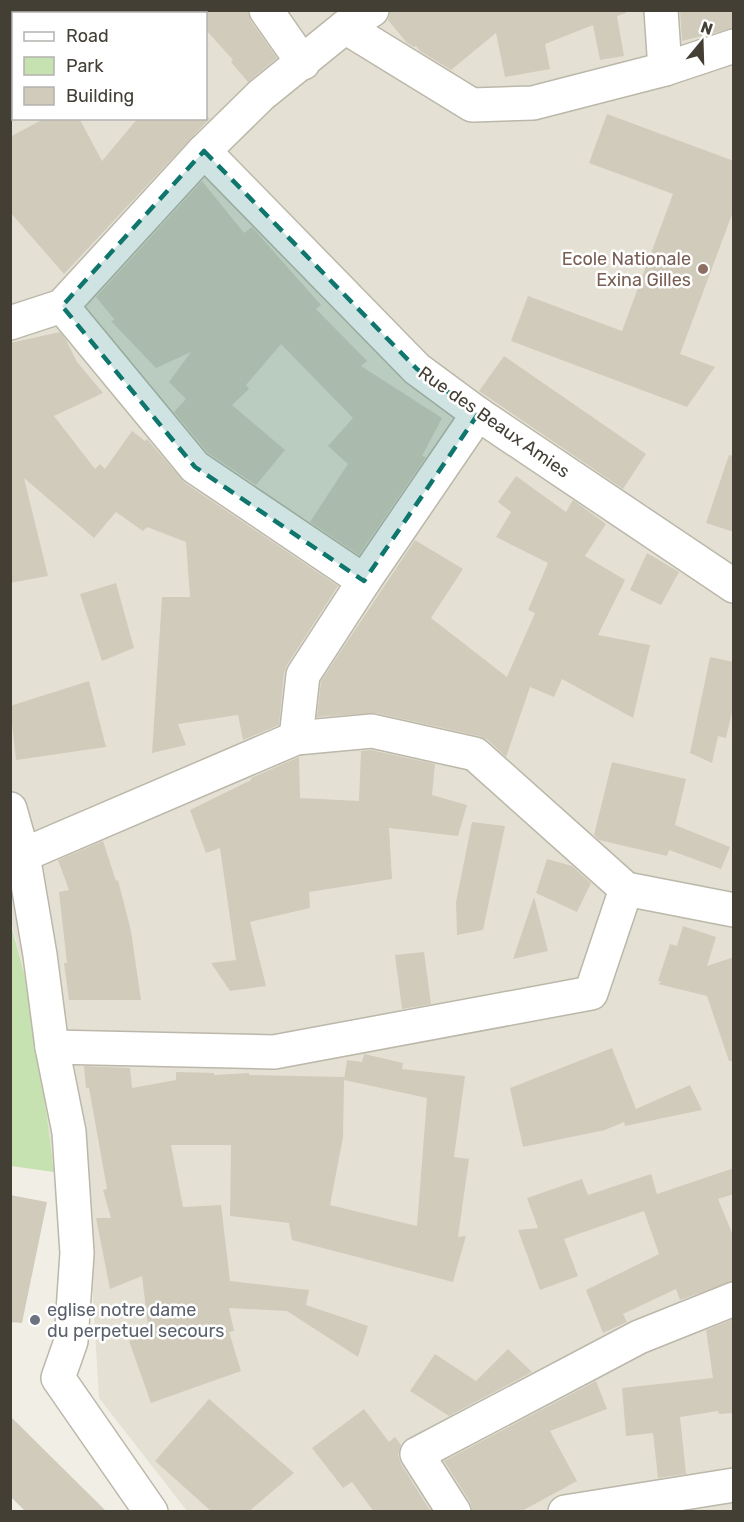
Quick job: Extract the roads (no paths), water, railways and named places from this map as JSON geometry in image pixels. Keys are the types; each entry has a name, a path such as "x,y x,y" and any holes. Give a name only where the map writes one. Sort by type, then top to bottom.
{"street":[{"path":"266,10 303,63"},
{"path":"661,10 665,69"},
{"path":"10,323 62,306 204,151 261,95 359,19 472,105 533,103 665,69 734,46"},
{"name":"Rue des Beaux Amies","path":"204,151 417,369 478,414 734,586"},
{"path":"62,306 195,468 364,581"},
{"path":"296,738 303,675 478,414"},
{"path":"23,855 296,738 372,731 475,754 626,889 734,910"},
{"path":"10,809 23,855 40,955 52,1047 69,1132 76,1253 71,1341 58,1378 151,1512"},
{"path":"52,1047 274,1052 591,993 626,889"},
{"path":"454,1512 417,1455 639,1337 734,1299"},
{"path":"565,1512 734,1485"}],"place":[{"name":"Ecole Nationale Exina Gilles","path":"703,269"},
{"name":"eglise notre dame du perpetuel secours","path":"35,1320"}]}
